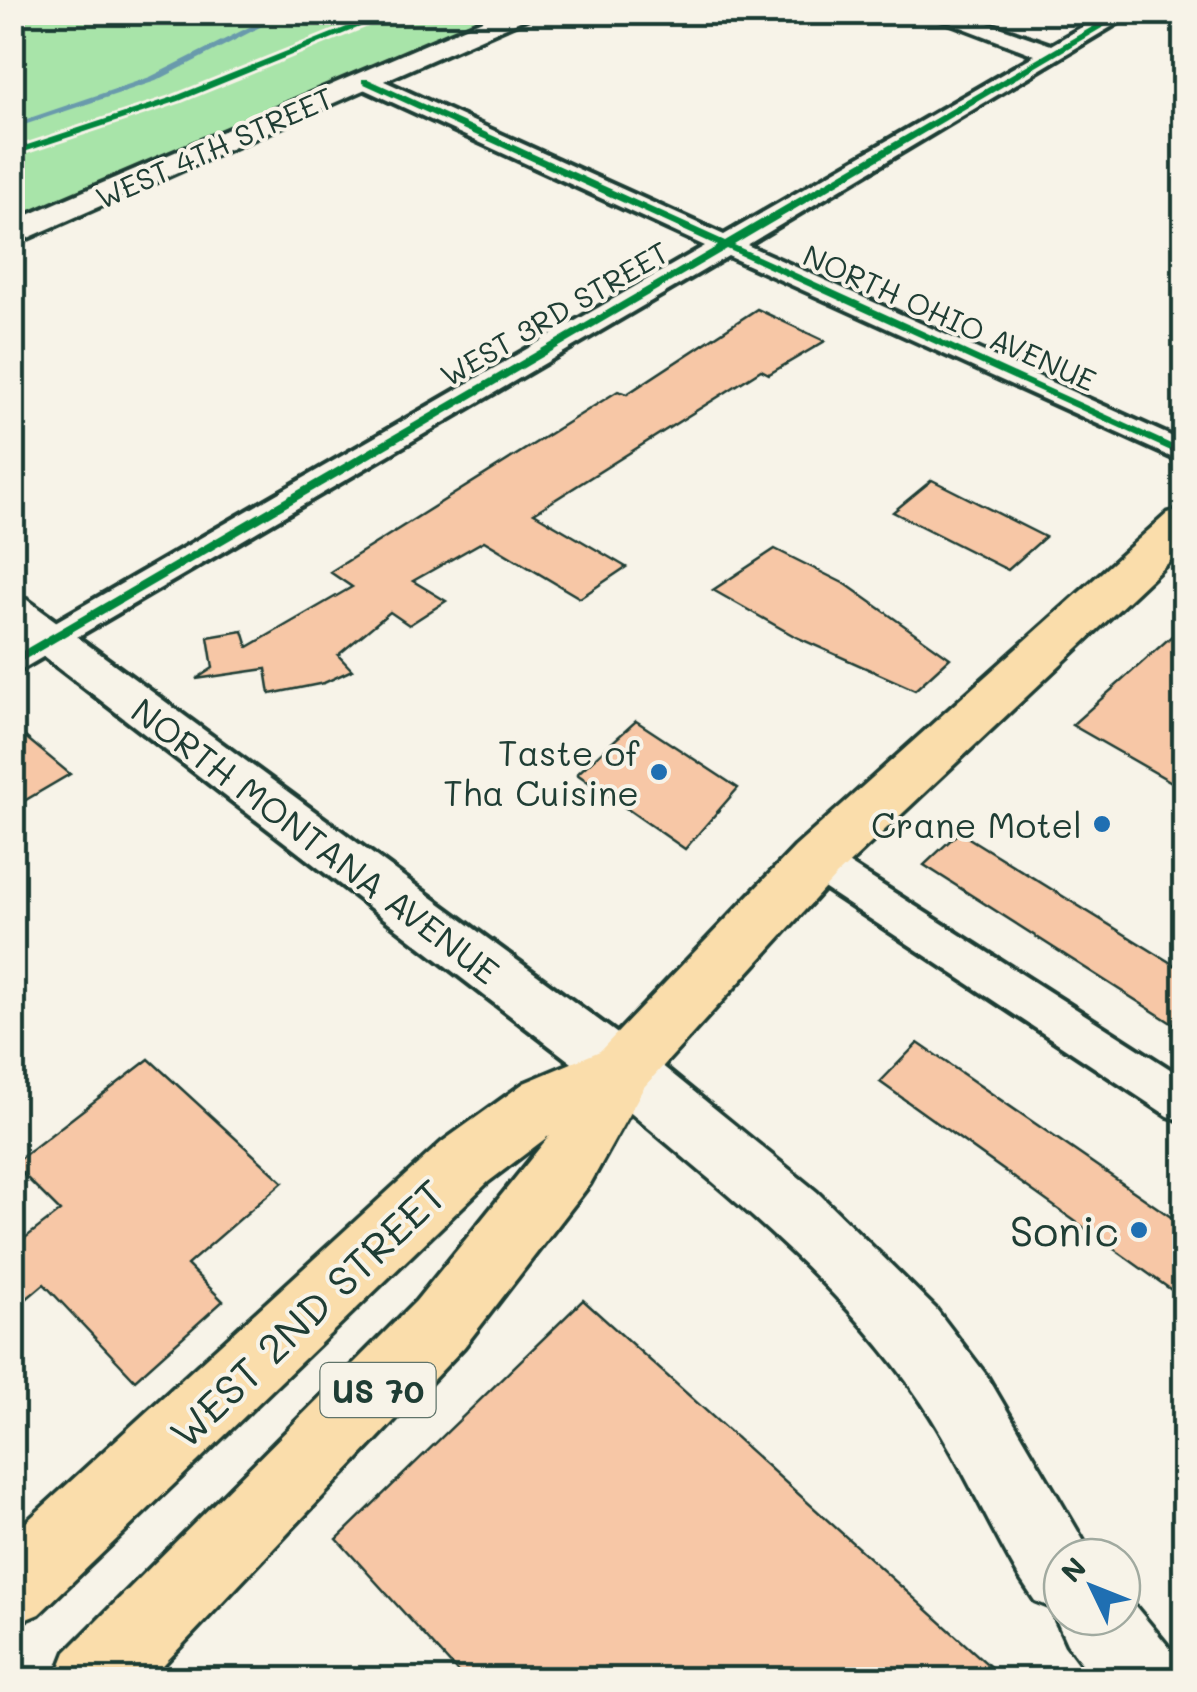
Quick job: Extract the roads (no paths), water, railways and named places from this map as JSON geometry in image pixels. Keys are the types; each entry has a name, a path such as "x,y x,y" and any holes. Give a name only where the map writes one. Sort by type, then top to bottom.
{"main road":[{"name":"WEST 2ND STREET","path":"94,1680 440,1324 568,1164 622,1069 815,862 1184,523"},
{"name":"WEST 2ND STREET","path":"12,1587 465,1162 546,1102 622,1069"},
{"path":"622,1069 827,1242 884,1298 947,1379 1042,1540"},
{"path":"1110,1637 1145,1680"}],"street":[{"name":"WEST 4TH STREET","path":"12,235 526,12"},
{"path":"932,12 1054,54"},
{"name":"WEST 3RD STREET","path":"32,652 1125,12"},
{"name":"NORTH OHIO AVENUE","path":"365,81 1184,454"},
{"name":"NORTH MONTANA AVENUE","path":"12,610 32,652 622,1069"},
{"path":"815,862 1184,1102"}],"waterway":[{"path":"12,127 153,79 286,12"}],"place":[{"name":"Taste of Tha Cuisine","path":"659,772"},
{"name":"Crane Motel","path":"1102,824"},
{"name":"Sonic","path":"1139,1230"}]}
